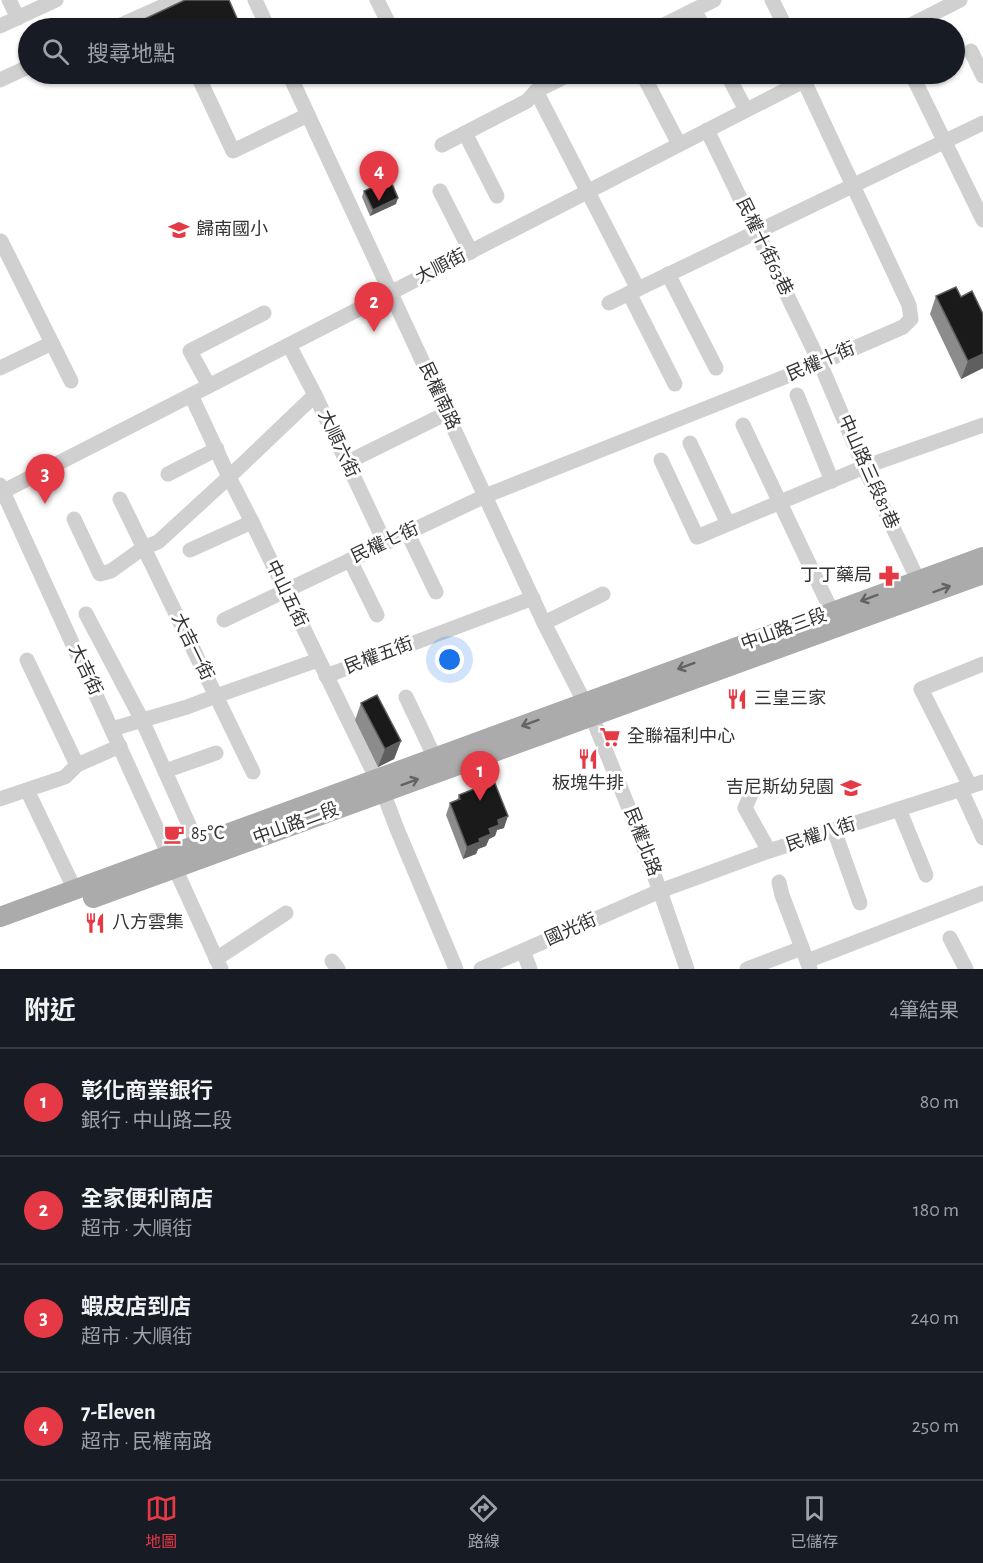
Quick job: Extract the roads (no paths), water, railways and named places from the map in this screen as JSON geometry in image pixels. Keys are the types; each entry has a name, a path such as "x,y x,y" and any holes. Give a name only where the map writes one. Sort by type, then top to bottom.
{"main road":[{"name":"中山路三段","path":"588,710 918,580 982,574"},
{"name":"中山路三段","path":"588,710 982,574"},
{"name":"中山路二段","path":"0,917 75,890 171,862 198,845 380,786 435,758 588,710"},
{"name":"中山路二段","path":"0,931 171,862 588,710"}],"street":[{"path":"9,0 18,18"},
{"path":"0,26 56,0"},
{"path":"136,18 177,0"},
{"path":"255,0 263,18"},
{"path":"377,0 386,18"},
{"path":"678,18 714,0"},
{"path":"772,0 781,18"},
{"path":"925,18 960,0"},
{"path":"694,10 698,18"},
{"path":"971,51 983,76"},
{"path":"0,80 18,72"},
{"path":"201,84 233,152 308,115"},
{"name":"民權南路","path":"294,84 532,598 588,710"},
{"path":"442,145 527,101 536,91 550,84"},
{"path":"648,84 679,144"},
{"path":"732,84 746,110"},
{"name":"大順街","path":"1,490 391,293 795,84"},
{"name":"民權十街","path":"485,496 820,363 903,327 911,319 909,305 854,185 813,84"},
{"path":"917,84 983,220"},
{"path":"536,91 588,192 675,384"},
{"path":"609,303 983,123"},
{"name":"民權十街63巷","path":"707,130 820,363"},
{"path":"465,133 497,196"},
{"path":"440,191 471,252"},
{"path":"1,241 71,381"},
{"path":"668,274 716,368"},
{"path":"209,386 190,351 264,313"},
{"path":"0,368 52,343"},
{"name":"大順六街","path":"289,345 385,543"},
{"name":"中山路三段81巷","path":"820,363 864,467 918,580"},
{"name":"中山五街","path":"191,395 380,786 456,969"},
{"path":"74,519 100,574 111,571 143,548 158,542 315,395"},
{"path":"797,395 832,481"},
{"path":"346,463 447,413"},
{"path":"743,425 832,612"},
{"path":"661,460 697,537 864,467 983,425"},
{"path":"690,443 728,524"},
{"path":"168,474 217,449"},
{"name":"大吉街","path":"1,490 219,964"},
{"name":"民權七街","path":"224,620 485,496"},
{"name":"大吉一街","path":"112,729 216,696 120,500"},
{"path":"190,550 252,522"},
{"path":"408,532 436,592"},
{"path":"350,560 377,615"},
{"path":"544,623 603,594"},
{"name":"民權五街","path":"326,676 532,598"},
{"path":"86,614 142,720 198,845"},
{"path":"27,660 77,765"},
{"path":"253,772 216,696 318,660"},
{"path":"983,664 921,689 971,786 983,838"},
{"path":"406,697 435,758"},
{"name":"民權北路","path":"588,710 660,891 684,968"},
{"path":"0,799 65,777 77,765 120,746"},
{"path":"165,771 216,753"},
{"path":"755,785 745,808 769,851"},
{"name":"民權八街","path":"660,891 769,851 971,786"},
{"path":"27,790 75,890"},
{"path":"899,809 926,875"},
{"path":"834,830 860,903"},
{"path":"780,882 782,895 806,959"},
{"name":"國光街","path":"481,969 660,891"},
{"path":"748,969 806,959 983,893"},
{"path":"219,964 286,913"},
{"path":"950,938 966,969"},
{"path":"523,951 530,969"}],"place":[{"name":"7-Eleven","path":"379,201"},
{"name":"歸南國小","path":"179,230"},
{"name":"全家便利商店","path":"374,332"},
{"name":"蝦皮店到店","path":"45,504"},
{"name":"丁丁藥局","path":"889,576"},
{"name":"三皇三家","path":"737,699"},
{"name":"全聯福利中心","path":"610,737"},
{"name":"板塊牛排","path":"588,759"},
{"name":"吉尼斯幼兒園","path":"851,788"},
{"name":"彰化商業銀行","path":"480,801"},
{"name":"85℃","path":"174,834"},
{"name":"八方雲集","path":"95,923"}]}
